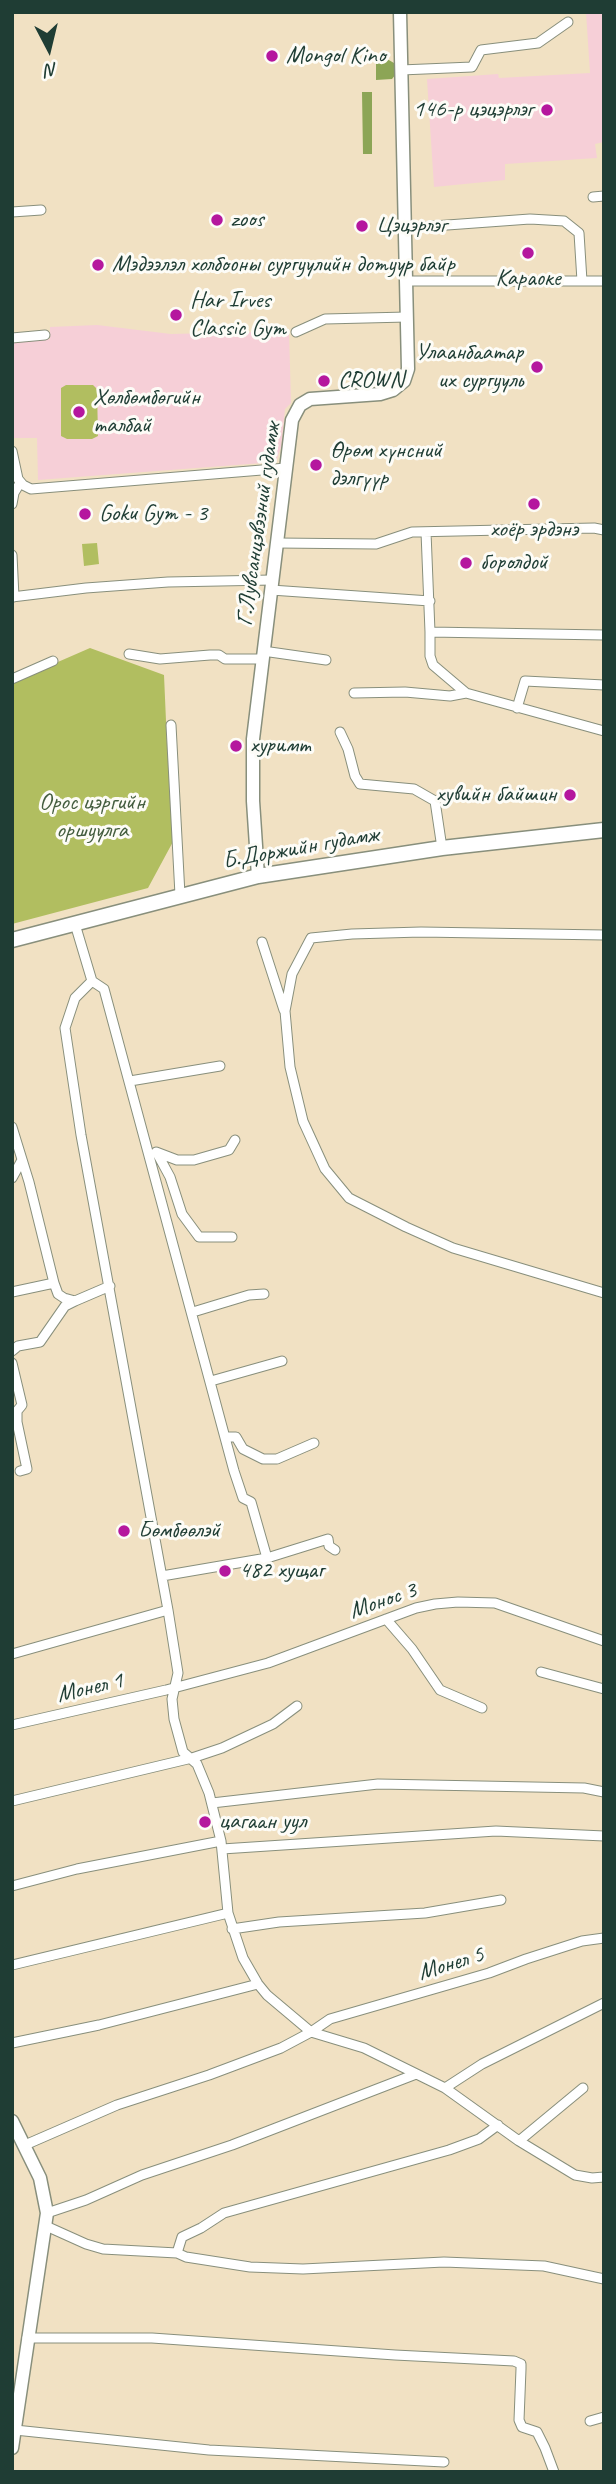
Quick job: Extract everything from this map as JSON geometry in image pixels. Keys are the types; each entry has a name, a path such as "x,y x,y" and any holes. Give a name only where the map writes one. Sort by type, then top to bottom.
{"main road":[{"name":"Б.Доржийн гудамж","path":"12,940 258,876 442,848 604,830"}],"street":[{"name":"Г.Лувсанцэвээний гудамж","path":"258,876 253,802 253,740 292,421 303,404 318,398 383,393 400,386 408,369 400,12"},
{"path":"401,70 472,67 481,50 538,43 568,22"},
{"path":"593,197 604,196"},
{"path":"12,212 41,210"},
{"path":"406,228 530,219 564,221 579,233 582,281"},
{"path":"406,281 604,281"},
{"path":"296,332 325,319 407,317"},
{"path":"12,338 45,335"},
{"path":"12,451 20,483 36,489 286,468"},
{"path":"12,504 20,483"},
{"path":"277,543 376,544 406,534 426,532 594,528 604,530"},
{"path":"426,532 430,656 433,665 466,693 604,731"},
{"path":"12,555 13,597 168,582 271,585 430,601"},
{"path":"430,632 604,635"},
{"path":"129,654 160,659 210,655 219,655 225,659 263,655 326,660"},
{"path":"12,679 53,661"},
{"path":"517,708 523,683 527,680 604,685"},
{"path":"354,693 405,692 450,696 466,693"},
{"path":"171,725 180,895"},
{"path":"340,732 360,784 414,789 435,801 442,848"},
{"path":"75,924 92,981 104,989 130,1082 153,1150 234,1471 243,1498 251,1502 267,1558"},
{"path":"285,1011 292,974 311,938 421,932 604,935"},
{"path":"262,942 285,1011 290,1067 303,1121 325,1168 349,1198 453,1248 604,1293"},
{"path":"92,981 75,998 65,1028 81,1135 168,1610 178,1673 173,1699 177,1730 183,1752 192,1758 203,1776 212,1803 221,1845 228,1913 243,1958 257,1984 295,2021 311,2032 364,2048 445,2088 519,2141 575,2175 602,2176"},
{"path":"130,1082 220,1066"},
{"path":"12,1127 29,1182 54,1283 58,1294 75,1301"},
{"path":"153,1150 177,1160 194,1160 229,1150 236,1140"},
{"path":"153,1150 170,1177 182,1214 199,1237 232,1237"},
{"path":"12,1178 22,1160"},
{"path":"12,1292 54,1283"},
{"path":"12,1352 18,1346 40,1342 65,1306 110,1286"},
{"path":"193,1312 249,1295 264,1294"},
{"path":"211,1381 282,1361"},
{"path":"12,1363 22,1405 17,1411 17,1422 27,1469 20,1471"},
{"path":"226,1437 236,1437 243,1449 263,1459 277,1459 314,1443"},
{"path":"162,1576 267,1558 328,1539 329,1546 335,1550"},
{"name":"Монос 3","path":"176,1687 268,1663 415,1608 435,1604 495,1604 604,1641"},
{"path":"12,1654 168,1610"},
{"path":"386,1619 412,1649 440,1690 482,1708"},
{"path":"541,1672 604,1689"},
{"name":"Монел 1","path":"12,1725 176,1687"},
{"path":"12,1801 192,1758 222,1748 273,1724 297,1706"},
{"path":"212,1803 378,1784 584,1788 604,1792"},
{"path":"12,1886 77,1869 221,1845 496,1831 604,1836"},
{"path":"232,1928 425,1913 502,1900"},
{"path":"12,1965 228,1913"},
{"name":"Монел 5","path":"25,2145 117,2105 281,2048 330,2019 489,1973 582,1941 604,1938"},
{"path":"12,2043 99,2025 257,1984"},
{"path":"445,2088 482,2064 604,2003"},
{"path":"46,2220 142,2175 232,2145 416,2074"},
{"path":"519,2141 583,2088"},
{"path":"12,2121 40,2178 46,2220 12,2448"},
{"path":"177,2253 182,2237 224,2213 449,2150 479,2139 498,2125"},
{"path":"46,2220 86,2244 103,2249 177,2253 186,2257 266,2268 303,2269 444,2262 544,2266 604,2279"},
{"path":"27,2338 152,2338 514,2361 521,2364 519,2420 522,2427 537,2432 554,2472"},
{"path":"590,2421 604,2417"},
{"path":"15,2430 209,2450 444,2462"}],"shaded area":[{"path":"586,12 604,12 604,142 595,144 597,158 505,164 505,180 434,187 427,79 498,74 499,78 590,73"},
{"path":"97,325 171,334 289,331 291,403 285,409 281,447 276,462 38,480 37,438 12,438 12,343 50,339 50,327"}],"green space":[{"path":"376,59 387,59 394,63 396,74 392,79 376,80"},
{"path":"362,92 372,92 372,154 363,154"},
{"name":"Хөлбөмбөгийн талбай","path":"66,385 93,385 97,389 98,436 92,439 67,439 61,436 61,388"},
{"path":"97,543 99,564 84,566 82,544"},
{"name":"Орос цэргийн оршуулга","path":"90,648 164,675 175,838 148,888 12,924 12,682"}],"place":[{"name":"Mongol Kino","path":"272,56"},
{"name":"146-р цэцэрлэг","path":"547,110"},
{"name":"zoos","path":"217,220"},
{"name":"Цэцэрлэг","path":"362,226"},
{"name":"Караоке","path":"528,253"},
{"name":"Мэдээлэл холбооны сургуулийн дотуур байр","path":"98,265"},
{"name":"Har Irves Classic Gym","path":"176,315"},
{"name":"Улаанбаатар их сургууль","path":"537,367"},
{"name":"CROWN","path":"324,381"},
{"name":"Хөлбөмбөгийн талбай","path":"79,412"},
{"name":"Өрөм хүнсний дэлгүүр","path":"316,465"},
{"name":"хоёр эрдэнэ","path":"534,504"},
{"name":"Goku Gym - 3","path":"85,514"},
{"name":"боролдой","path":"466,563"},
{"name":"хуримт","path":"236,746"},
{"name":"хувийн байшин","path":"570,795"},
{"name":"Бөмбөөлэй","path":"124,1531"},
{"name":"482 хущаг","path":"225,1571"},
{"name":"цагаан уул","path":"205,1822"}]}
